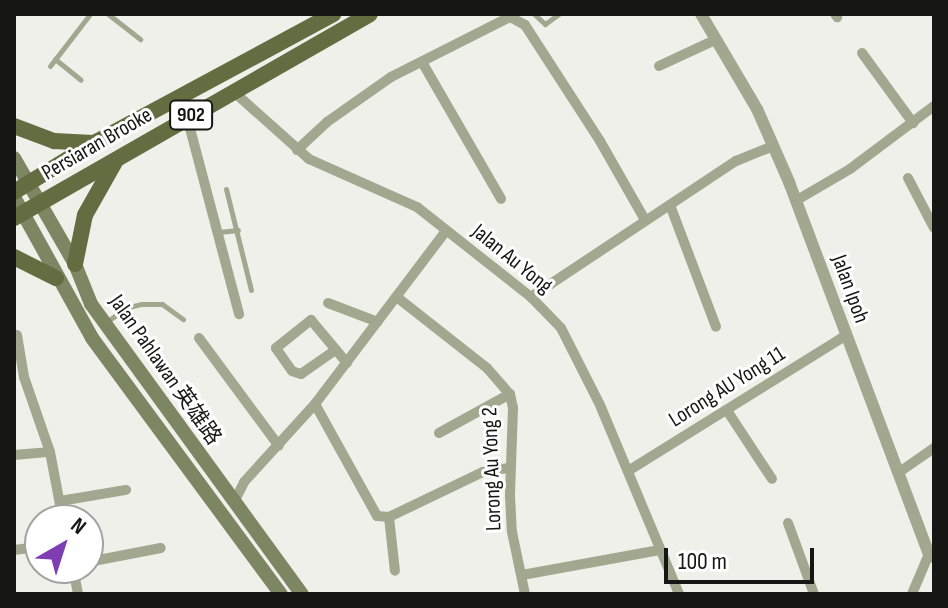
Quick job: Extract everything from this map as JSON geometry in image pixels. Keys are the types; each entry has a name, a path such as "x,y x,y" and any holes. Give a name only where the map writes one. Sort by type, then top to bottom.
{"main road":[{"name":"Persiaran Brooke","path":"19,191 94,143 334,14"},
{"name":"Persiaran Brooke","path":"19,216 370,14"},
{"path":"14,126 54,141 94,143"},
{"path":"75,264 85,215 118,157"},
{"name":"Jalan Pahlawan 英雄路","path":"14,158 19,216 92,338 281,594"},
{"name":"Jalan Pahlawan 英雄路","path":"19,191 39,202 75,264 82,287 104,324 302,594"},
{"path":"14,257 56,278"}],"street":[{"name":"Jalan Ipoh","path":"701,14 757,109 797,200 845,336 932,556"},
{"path":"297,150 327,122 391,77 505,18 518,16 600,141 645,220"},
{"path":"659,66 715,40"},
{"path":"862,53 913,123"},
{"path":"422,62 501,199"},
{"name":"Jalan Au Yong","path":"234,92 309,159 417,207 531,297 573,347 679,594"},
{"path":"797,200 850,169 934,106"},
{"path":"187,117 239,314"},
{"path":"531,297 736,161 773,146"},
{"path":"908,178 934,228"},
{"path":"670,205 716,327"},
{"path":"234,502 244,482 315,404 446,231"},
{"name":"Lorong Au Yong 2","path":"398,298 487,368 510,394 513,408 509,468 512,532 525,594"},
{"path":"328,303 378,322"},
{"path":"334,351 301,374 292,371 276,348 279,342 311,320 347,363"},
{"path":"17,335 24,377 50,452 60,504"},
{"name":"Lorong AU Yong 11","path":"628,471 728,412 845,336"},
{"path":"199,338 279,446"},
{"path":"439,433 510,394"},
{"path":"315,404 373,513 389,517 469,478 509,468"},
{"path":"728,412 772,479"},
{"path":"898,473 934,448"},
{"path":"14,455 50,452"},
{"path":"217,479 244,482"},
{"path":"60,501 126,490"},
{"path":"389,517 395,571"},
{"path":"788,523 814,594"},
{"path":"104,559 161,548"},
{"path":"522,575 660,550"},
{"path":"912,594 932,556"}],"lane":[{"path":"50,66 90,14"},
{"path":"108,14 140,39"},
{"path":"534,14 545,24 559,14"},
{"path":"55,59 81,80"},
{"path":"226,189 251,290"},
{"path":"219,232 238,230"},
{"path":"104,324 125,308 141,304 162,304 183,319"}]}
